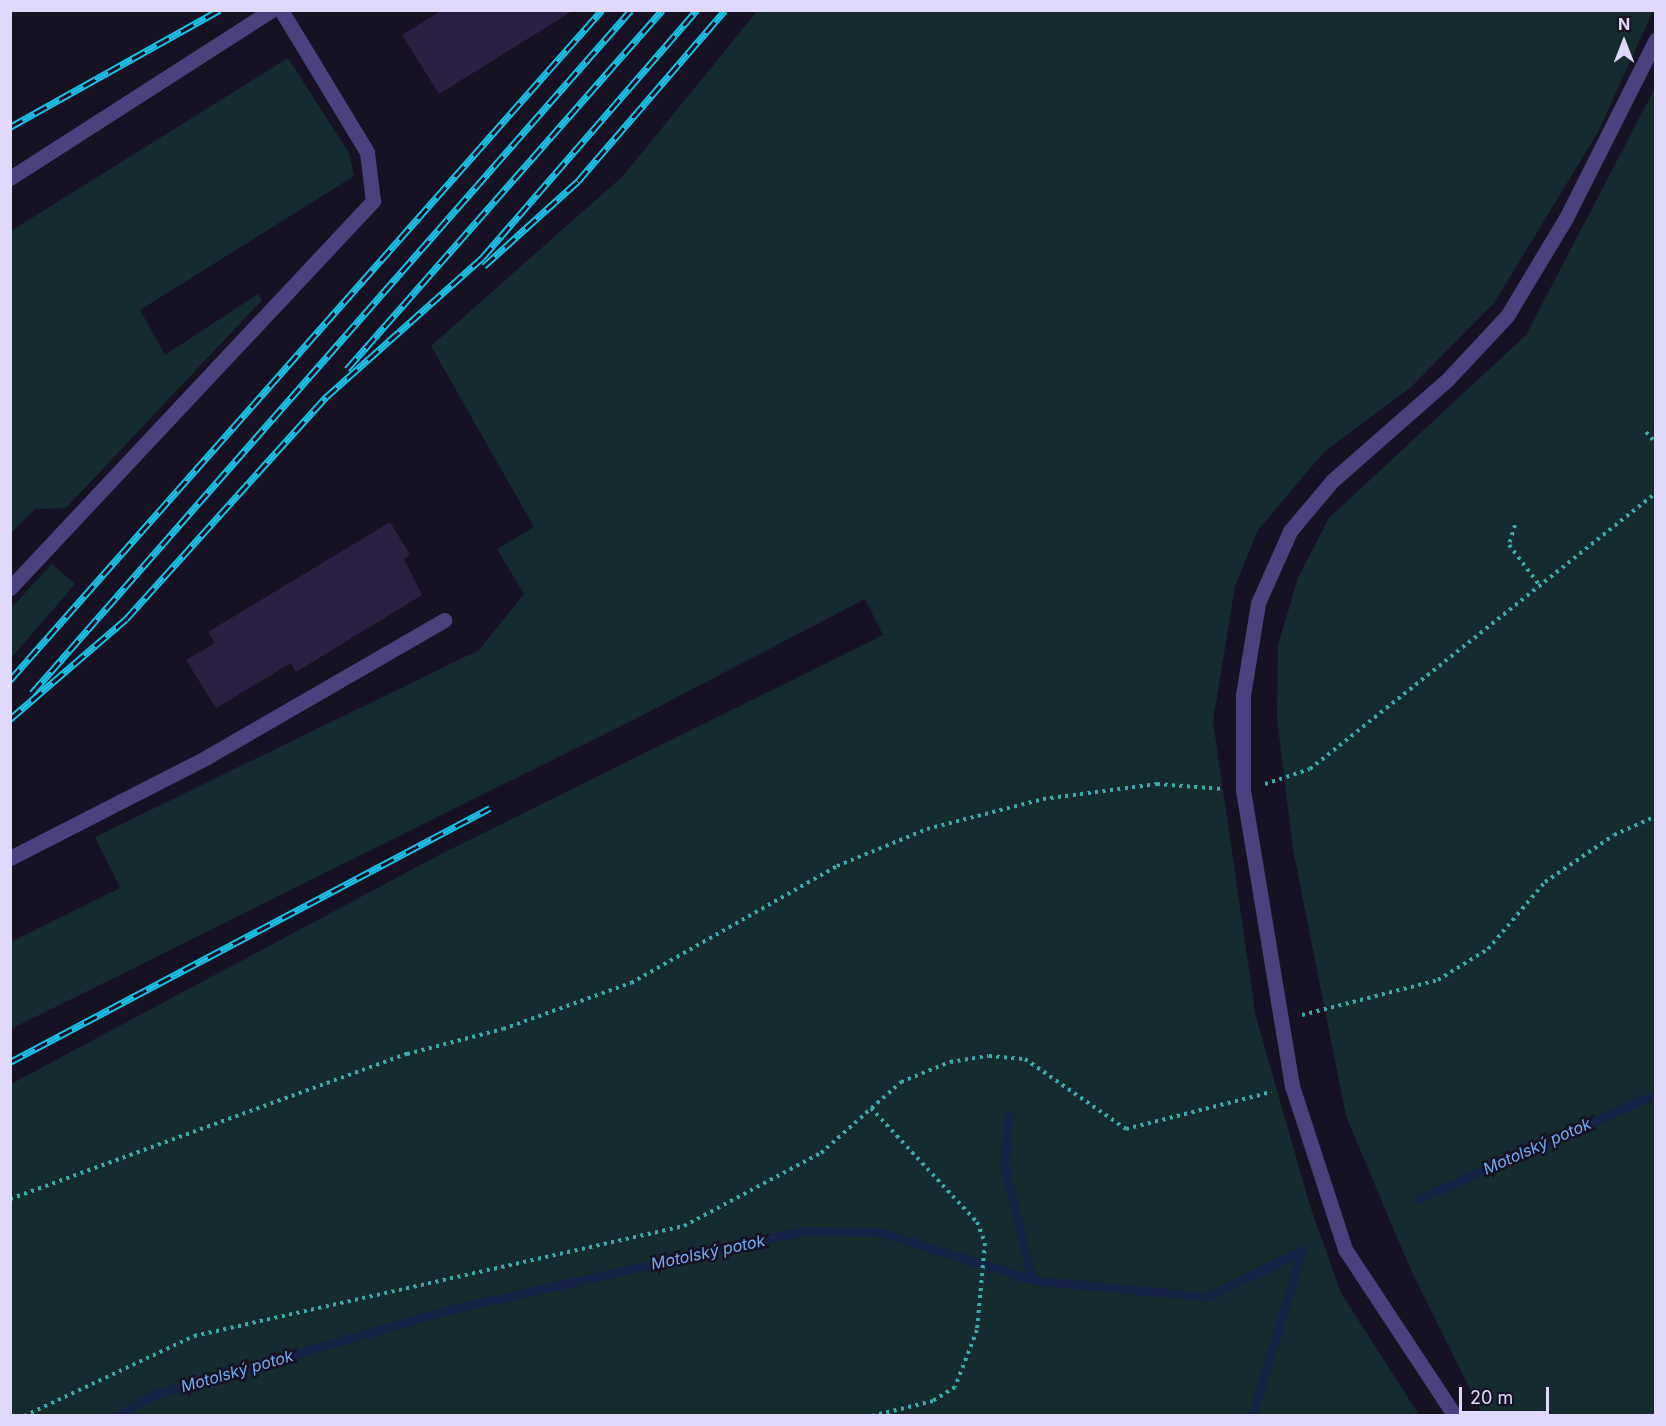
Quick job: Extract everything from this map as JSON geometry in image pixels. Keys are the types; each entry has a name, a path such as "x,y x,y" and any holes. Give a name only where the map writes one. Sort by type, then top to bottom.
{"lane":[{"path":"10,178 272,10"},
{"path":"10,588 373,201 367,152 281,10"},
{"path":"1455,1416 1345,1249 1292,1086 1279,1021 1243,791 1243,695 1258,603 1290,531 1332,481 1448,379 1508,316 1566,218 1656,39"},
{"path":"10,858 207,757 444,620"}],"path":[{"path":"1646,432 1656,442"},
{"path":"10,1199 406,1054 503,1029 631,982 837,866 927,829 1043,799 1157,784 1243,791 1310,769 1538,583 1656,493"},
{"path":"1515,525 1509,545 1538,583"},
{"path":"1279,1021 1438,980 1488,949 1545,882 1614,835 1656,816"},
{"path":"24,1416 194,1336 684,1226 821,1153 870,1107 901,1082 950,1062 989,1056 1025,1059 1126,1129 1292,1086"},
{"path":"870,1107 977,1222 985,1243 985,1283 977,1330 955,1387 933,1401 873,1416"}],"green space":[{"path":"758,10 1653,11 1598,132 1494,303 1411,387 1324,452 1258,530 1235,586 1213,722 1256,1017 1310,1206 1341,1293 1419,1415 11,1415 11,1084 441,854 883,635 865,599 641,716 11,1029 11,942 120,888 95,837 479,650 524,594 497,549 534,527 431,346 623,176"},
{"path":"288,58 349,153 354,176 140,310 165,355 258,294 262,300 66,508 35,509 11,533 11,231"},
{"path":"1655,88 1655,1415 1483,1415 1410,1268 1346,1116 1293,849 1277,719 1278,645 1298,578 1329,518 1526,335"},
{"path":"52,564 75,584 11,658 11,608"}],"building":[{"path":"442,10 574,10 439,94 402,35"},
{"path":"390,522 410,555 404,559 422,595 296,672 291,663 216,708 186,660 215,643 208,632"}],"waterway":[{"name":"Motolský potok","path":"1418,1199 1656,1094"},
{"path":"1009,1115 1004,1165 1032,1280"},
{"name":"Motolský potok","path":"116,1416 156,1394 448,1310 802,1231 880,1232 1032,1280 1207,1297 1302,1250"},
{"path":"1252,1416 1302,1250"}],"railway":[{"path":"10,127 219,10"},
{"path":"10,680 602,10"},
{"path":"32,693 631,10"},
{"path":"347,369 662,10"},
{"path":"10,719 126,619 326,397 482,258 697,10"},
{"path":"484,266 578,181 725,10"},
{"path":"10,1062 490,808"}]}
